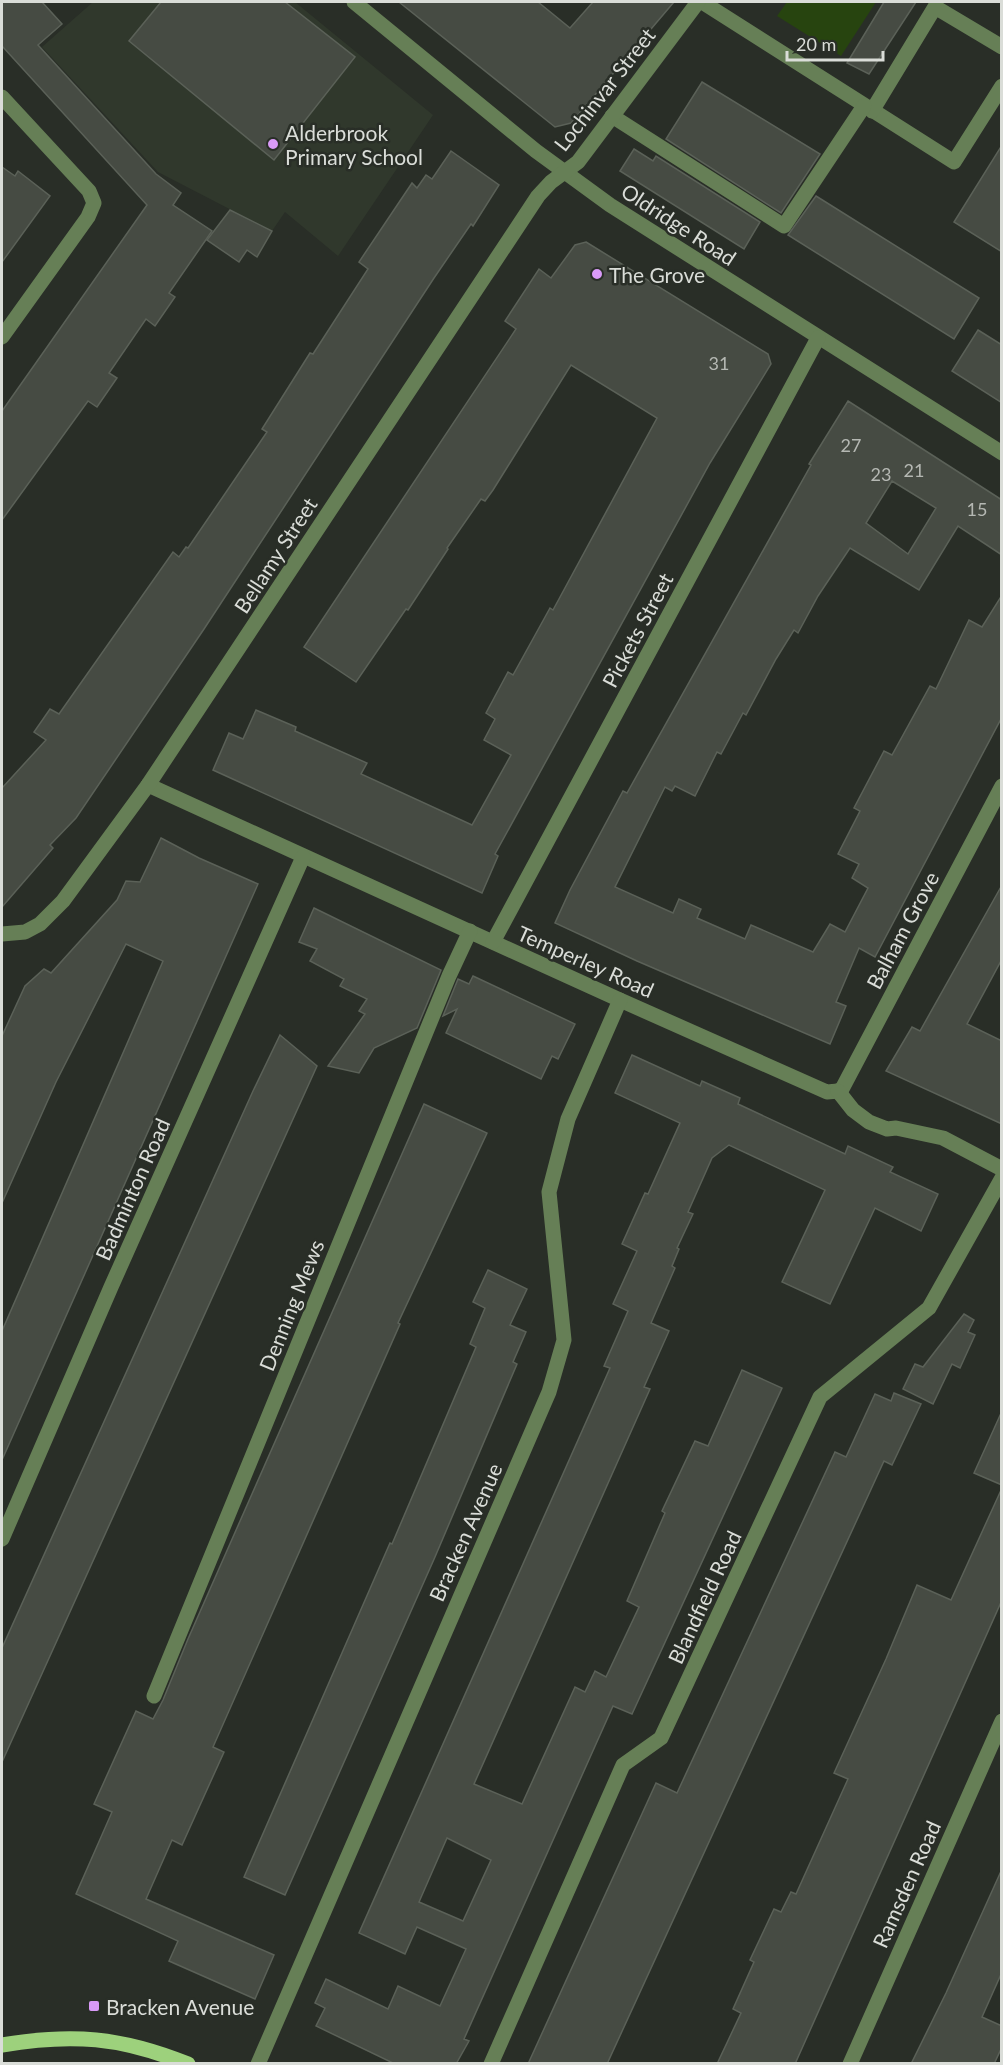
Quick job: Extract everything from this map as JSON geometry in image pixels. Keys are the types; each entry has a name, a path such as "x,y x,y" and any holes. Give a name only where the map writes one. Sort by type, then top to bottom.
{"main road":[{"path":"2,2045 30,2040 86,2038 107,2040 156,2051 188,2064"}],"street":[{"name":"Oldridge Road","path":"354,2 563,172 610,205 1002,453"},
{"name":"Lochinvar Street","path":"563,172 578,162 700,2 954,162 1002,86"},
{"path":"612,116 784,226 868,109 935,7 1002,47"},
{"path":"2,97 89,191 94,203 88,217 2,337"},
{"name":"Bellamy Street","path":"2,934 25,932 40,924 63,901 148,785 538,196 563,172"},
{"name":"Pickets Street","path":"493,942 818,338"},
{"name":"Temperley Road","path":"148,785 827,1092 837,1091"},
{"name":"Balham Grove","path":"837,1091 842,1089 1002,786"},
{"name":"Badminton Road","path":"2,1539 111,1287 303,857"},
{"name":"Denning Mews","path":"154,1696 449,976 470,931"},
{"name":"Bracken Avenue","path":"258,2064 549,1392 564,1340 549,1192 568,1119 620,1000"},
{"path":"837,1091 853,1110 869,1122 887,1129 896,1128 943,1138 1002,1169"},
{"name":"Blandfield Road","path":"491,2064 623,1766 661,1738 820,1397 929,1308 1002,1178"},
{"name":"Ramsden Road","path":"850,2064 1002,1721"}],"shaded area":[{"name":"Alderbrook Primary School","path":"93,2 295,2 433,115 338,256 285,212 272,231 158,172 42,47"}],"green space":[{"path":"787,2 876,2 841,56 777,16"}],"building":[{"path":"2,2 42,2 62,24 38,45 156,174 181,193 173,205 212,231 169,293 175,297 155,326 146,319 109,373 117,378 97,407 88,401 2,520 2,411 147,205 2,46"},
{"path":"161,2 285,2 355,57 274,160 129,41"},
{"path":"399,2 538,2 570,28 593,2 674,2 571,123 555,127"},
{"path":"884,2 916,2 869,74 847,63"},
{"path":"702,82 820,154 781,213 666,139"},
{"path":"1002,145 1002,252 954,222"},
{"path":"634,149 653,161 656,156 760,222 744,249 620,171"},
{"path":"451,151 499,185 473,226 471,224 434,278 204,629 76,818 50,845 53,848 2,907 2,788 46,740 34,732 50,709 59,714 173,552 179,557 186,547 188,548 267,432 262,429 310,353 313,354 368,269 359,262 412,183 417,188 426,175 432,179"},
{"path":"2,167 15,176 18,171 50,196 2,262"},
{"path":"816,196 979,298 954,339 788,235"},
{"path":"230,210 272,231 257,257 247,250 239,262 207,240"},
{"path":"586,242 768,354 771,364 710,463 495,854 498,856 482,893 213,770 229,733 243,739 256,710 296,727 295,731 367,763 361,774 472,825 511,755 484,740 495,719 486,713 508,672 513,675 550,608 553,610 657,418 571,365 493,490 485,501 481,499 408,610 406,609 356,682 304,647 516,329 505,321 539,269 551,278 575,245"},
{"path":"978,330 1002,345 1002,403 952,371"},
{"path":"848,401 1002,500 1002,555 958,526 919,590 850,548 818,596 798,633 794,630 746,715 743,713 721,754 717,752 695,796 675,786 672,791 665,787 615,887 673,913 679,899 701,909 697,918 745,939 751,925 813,952 830,924 845,932 868,888 852,878 859,864 838,854 860,811 854,808 884,751 892,755 930,686 936,689 969,620 982,627 1002,595 1002,717 875,957 859,948 836,1002 846,1006 830,1044 555,923 623,791 627,793 811,465 809,464","holes":["892,481 936,508 908,554 866,523"]},
{"path":"161,838 258,884 2,1460 2,1331 163,961 126,944 56,1082 2,1203 2,1036 25,986 44,969 51,973 117,900 126,881 140,882"},
{"path":"1002,885 1002,959 967,1024 1002,1041 1002,1124 886,1071 912,1027 920,1031"},
{"path":"314,908 441,970 417,1028 374,1048 359,1073 328,1066 365,1014 359,1011 367,999 340,986 344,979 310,961 317,949 299,942"},
{"path":"473,976 575,1024 558,1059 552,1056 541,1079 446,1033 457,1009 443,1016 458,979 469,984"},
{"path":"280,1035 317,1066 2,1762 2,1648"},
{"path":"632,1055 700,1086 702,1081 740,1098 738,1104 845,1154 848,1146 893,1167 890,1172 938,1194 921,1231 875,1208 830,1304 782,1282 825,1190 729,1145 712,1158 688,1212 693,1214 677,1248 679,1249 672,1266 675,1268 651,1323 669,1331 644,1387 650,1389 474,1784 522,1804 575,1687 585,1692 595,1671 606,1677 639,1607 627,1601 665,1513 662,1511 695,1441 708,1446 742,1370 782,1388 632,1714 613,1706 464,2039 469,2041 456,2064 395,2064 316,2026 325,2008 315,2003 326,1979 388,2009 398,1986 440,2006 466,1949 417,1927 405,1954 359,1933 610,1368 604,1366 628,1311 613,1304 637,1251 622,1244 645,1193 648,1194 680,1123 615,1093","holes":["447,1838 491,1860 463,1921 419,1902"]},
{"path":"424,1104 487,1133 398,1323 400,1324 213,1747 224,1752 182,1845 172,1840 146,1899 274,1955 255,1999 169,1961 178,1941 76,1894 112,1812 94,1804 136,1711 153,1719 163,1700"},
{"path":"488,1270 527,1289 510,1325 526,1332 513,1362 517,1364 435,1557 285,1895 244,1877 390,1543 392,1544 476,1347 470,1344 485,1308 473,1302"},
{"path":"964,1314 974,1320 968,1332 975,1335 960,1368 952,1364 933,1404 903,1389 915,1364 923,1367"},
{"path":"894,1393 921,1404 892,1465 884,1461 607,2064 528,2064 656,1783 677,1793 835,1452 846,1457 875,1394 891,1401"},
{"path":"1002,1411 1002,1485 974,1473"},
{"path":"1002,1488 1002,1600 795,2064 717,2064 741,2013 733,2009 754,1962 750,1960 774,1909 781,1912 791,1892 796,1894 848,1779 834,1773 917,1585 951,1600"},
{"path":"1002,1869 1002,1972 982,2017 1002,2026 1002,2047 994,2064 911,2064 946,1993"}],"place":[{"name":"Alderbrook Primary School","path":"273,144"},
{"name":"The Grove","path":"597,274"},
{"name":"Bracken Avenue","path":"94,2006"}]}
